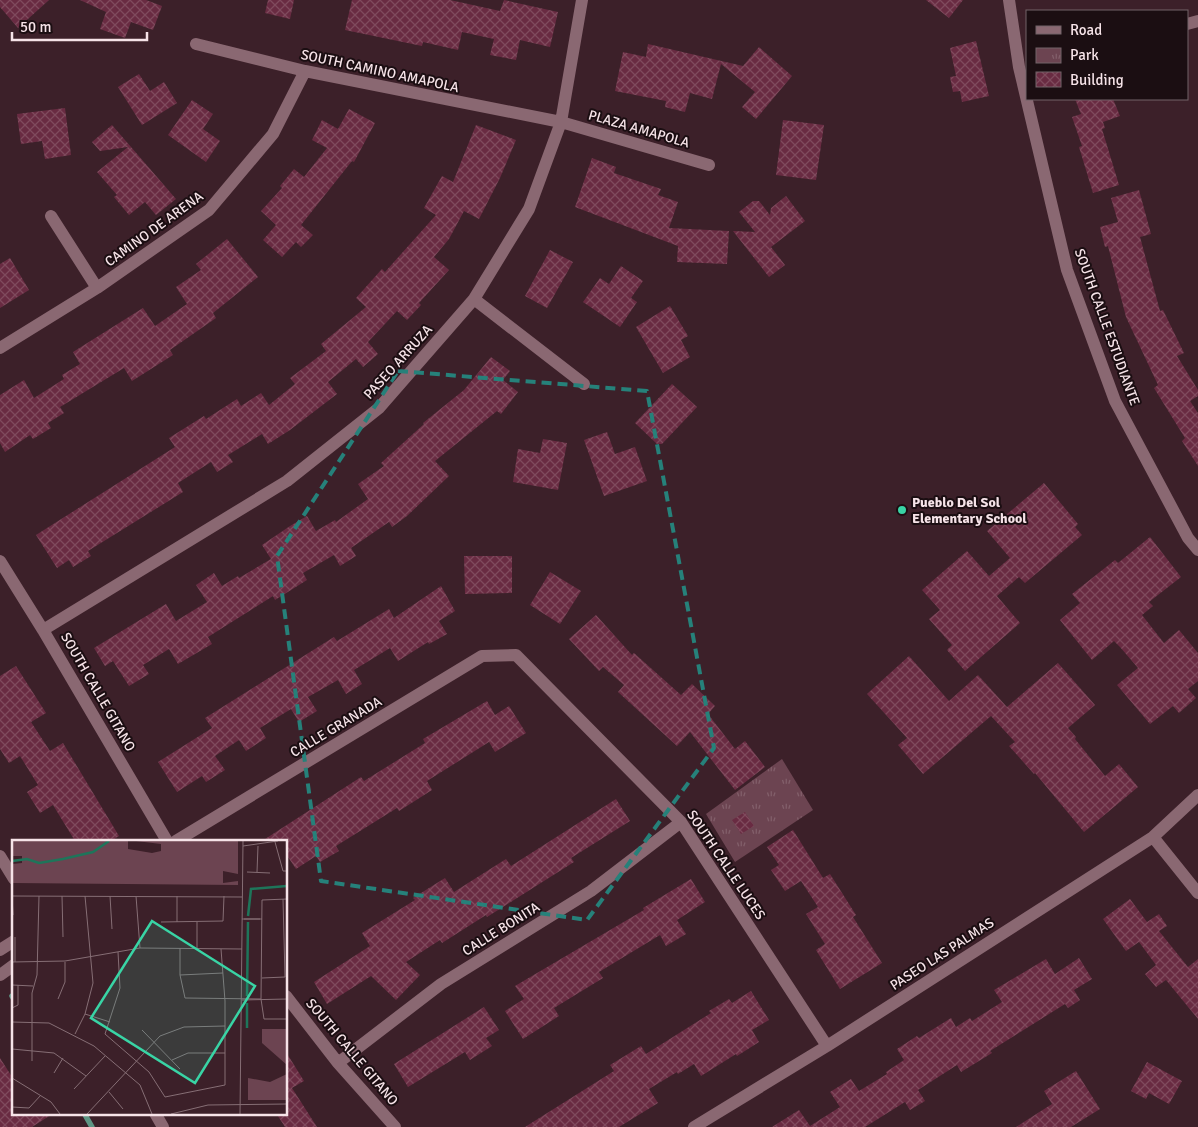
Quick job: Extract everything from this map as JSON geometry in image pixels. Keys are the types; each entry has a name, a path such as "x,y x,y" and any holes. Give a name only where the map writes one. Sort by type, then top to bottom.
{"street":[{"name":"PASEO ARRUZA","path":"44,630 287,481 379,408 474,299 529,209 561,122 582,0"},
{"name":"SOUTH CALLE ESTUDIANTE","path":"1009,0 1026,80"},
{"name":"SOUTH CAMINO AMAPOLA","path":"196,44 305,71 561,122"},
{"name":"CAMINO DE ARENA","path":"0,348 97,288 209,210 273,134 305,71"},
{"name":"SOUTH CALLE ESTUDIANTE","path":"1030,100 1067,270 1112,392 1188,538 1198,550"},
{"name":"PLAZA AMAPOLA","path":"561,122 709,164"},
{"path":"51,216 97,288"},
{"path":"474,299 584,384"},
{"name":"SOUTH CALLE GITANO","path":"0,560 44,630 167,840"},
{"name":"SOUTH CALLE LUCES","path":"516,655 681,822 827,1046"},
{"name":"CALLE GRANADA","path":"178,840 482,656 516,655"},
{"name":"PASEO LAS PALMAS","path":"694,1127 827,1046 1153,837 1198,795"},
{"name":"CALLE BONITA","path":"338,1063 441,984 591,891 681,822"},
{"path":"1153,837 1198,893"},
{"path":"0,856 12,876"},
{"path":"0,950 12,942"},
{"path":"0,975 12,966"},
{"name":"SOUTH CALLE GITANO","path":"288,999 338,1063 395,1127"},
{"path":"156,1114 163,1127"}],"highlighted area":[{"path":"398,371 647,391 714,748 587,920 321,881 277,556"}],"green space":[{"path":"782,759 813,810 735,862 706,814"}],"building":[{"path":"0,0 49,0 18,28 0,7"},
{"path":"80,0 146,0 162,6 153,30 131,22 125,38 100,29 106,12"},
{"path":"268,0 294,0 290,19 265,13"},
{"path":"352,0 450,0 500,11 504,0 558,12 550,47 520,40 516,60 490,55 494,39 462,32 458,50 423,42 422,46 345,30"},
{"path":"926,0 963,0 949,18"},
{"path":"976,41 989,96 962,102 960,91 953,92 950,77 956,76 950,48"},
{"path":"648,44 743,66 759,47 792,76 756,119 742,107 755,92 721,64 712,99 690,93 685,112 665,107 666,101 615,91 623,52 646,57"},
{"path":"139,74 150,91 164,82 177,103 142,125 118,87"},
{"path":"192,100 213,114 203,129 220,141 206,162 168,135"},
{"path":"1075,100 1113,100 1120,116 1103,122 1105,128 1102,129 1119,185 1093,193 1079,147 1082,146 1072,117 1081,114"},
{"path":"65,108 71,155 45,159 42,141 21,144 17,114"},
{"path":"349,109 375,123 354,162 352,161 301,225 313,235 301,247 296,242 282,257 263,240 276,225 261,211 282,188 280,186 294,169 304,177 327,148 312,140 322,120 338,129"},
{"path":"783,120 824,125 816,180 776,175"},
{"path":"112,125 176,199 156,215 145,202 129,215 114,197 117,195 97,172 128,147 100,151 92,142"},
{"path":"476,125 516,140 500,178 479,219 464,211 449,239 434,257 449,270 419,303 421,305 407,320 397,311 368,342 378,354 363,367 356,359 328,382 337,394 290,430 268,444 262,434 228,455 233,462 217,472 211,462 178,483 183,492 88,551 91,556 73,567 69,560 57,568 36,535 175,447 169,438 204,416 206,419 237,399 241,406 261,393 269,405 295,384 290,378 326,351 321,344 366,307 356,298 382,269 385,272 436,215 424,208 442,176 453,182"},
{"path":"592,158 616,167 614,173 661,189 658,195 678,202 669,228 729,231 727,264 677,262 678,246 575,207"},
{"path":"1139,190 1151,234 1140,237 1160,311 1163,310 1184,353 1177,356 1198,390 1198,396 1190,401 1198,413 1198,466 1182,441 1185,438 1154,388 1158,385 1126,317 1108,246 1105,247 1100,227 1118,222 1111,198"},
{"path":"786,196 805,221 771,247 785,265 769,277 733,231 755,232 739,212 753,201 759,201 770,215 771,208"},
{"path":"227,239 258,277 213,313 216,318 170,350 173,355 132,381 124,368 60,407 64,413 48,423 51,428 33,439 30,435 5,452 0,443 0,395 24,380 34,398 64,379 62,375 80,364 73,352 143,308 155,326 187,304 176,287 201,270 196,264"},
{"path":"550,250 573,262 547,308 525,296"},
{"path":"10,258 29,290 0,308 0,264"},
{"path":"621,266 643,281 631,298 637,302 620,327 583,302 600,278 609,284"},
{"path":"670,306 688,336 681,340 690,357 663,373 636,327"},
{"path":"491,357 510,371 503,380 518,392 501,414 497,411 435,461 449,476 407,516 392,527 389,522 351,548 356,556 340,566 334,555 303,573 307,580 275,600 273,596 208,637 212,644 178,664 169,649 143,665 149,674 129,686 113,661 105,666 94,648 166,604 176,621 207,602 196,585 214,573 222,586 238,576 239,578 271,559 262,545 290,526 307,516 316,531 335,520 336,522 368,499 358,484 384,466 381,463 423,423 464,390"},
{"path":"672,384 697,407 662,444 657,444 635,423"},
{"path":"607,432 615,454 635,447 647,481 604,496 584,440"},
{"path":"543,439 567,443 558,490 513,482 518,449 540,453"},
{"path":"1044,483 1078,524 1075,527 1082,535 1025,583 1019,577 997,596 1020,623 965,671 947,650 952,645 929,619 940,610 922,590 967,551 989,576 1010,558 987,531"},
{"path":"1150,537 1181,577 1149,602 1153,606 1142,615 1164,643 1179,630 1198,653 1198,681 1188,689 1196,698 1179,713 1173,706 1150,724 1117,685 1138,668 1120,647 1114,641 1092,660 1060,620 1080,603 1072,594 1115,560 1118,563"},
{"path":"464,556 512,556 512,593 465,594"},
{"path":"550,572 581,591 560,624 530,605"},
{"path":"441,586 455,611 439,621 447,634 429,644 428,642 398,661 390,648 354,670 362,684 346,694 338,680 308,697 317,711 299,722 291,709 260,728 266,738 246,751 239,740 215,756 225,770 206,782 202,776 177,792 158,762 212,728 205,718 334,637 337,641 389,609 394,618"},
{"path":"596,615 632,655 634,653 681,695 692,684 715,706 708,714 735,749 745,741 765,767 735,790 690,732 677,746 618,692 624,685 603,667 599,671 569,639"},
{"path":"909,656 949,701 978,675 1007,707 1058,663 1095,705 1068,728 1076,737 1075,739 1105,776 1119,764 1138,787 1084,832 1035,773 1009,746 1015,742 991,716 923,774 898,745 907,738 867,694"},
{"path":"16,666 46,713 31,722 50,751 63,743 119,836 113,840 74,840 53,805 40,813 27,792 38,785 20,756 9,763 0,749 0,676"},
{"path":"487,701 495,715 509,706 526,733 495,752 489,742 427,781 432,790 399,811 397,808 336,846 339,851 320,862 316,856 296,869 288,857 288,840 264,840 361,777 364,781 425,743 423,739"},
{"path":"616,799 630,821 571,858 574,862 487,917 486,915 442,943 440,940 406,962 420,975 396,1000 371,976 327,1004 314,982 370,946 362,933 415,900 413,898 445,878 454,892 506,859 511,866"},
{"path":"745,812 754,826 741,834 732,820"},
{"path":"793,830 823,878 830,874 856,915 853,917 882,963 840,989 816,950 825,944 806,914 818,907 801,881 785,891 771,870 779,865 767,847"},
{"path":"691,879 705,902 677,920 686,934 666,946 660,935 599,972 603,978 554,1008 559,1016 523,1039 505,1011 524,999 515,986 644,910 643,908"},
{"path":"1130,899 1147,922 1159,914 1167,926 1159,931 1188,967 1198,959 1198,1019 1166,980 1156,987 1145,974 1156,965 1139,942 1126,951 1103,919"},
{"path":"1079,958 1092,979 1074,990 1080,1000 1068,1008 1065,1004 990,1051 992,1053 961,1072 957,1065 918,1090 925,1101 910,1110 905,1102 865,1127 772,1127 799,1110 810,1126 840,1107 830,1092 851,1079 859,1091 887,1074 886,1072 904,1060 897,1049 917,1036 919,1038 951,1018 956,1027 970,1018 972,1021 1002,1002 994,990 1046,959 1055,974"},
{"path":"751,991 769,1020 752,1030 759,1042 737,1056 736,1054 701,1076 694,1064 678,1074 677,1072 649,1089 658,1103 619,1127 525,1127 614,1071 610,1065 641,1046 646,1054 711,1013 709,1011 729,999 732,1003"},
{"path":"484,1007 499,1030 486,1038 492,1046 470,1060 465,1052 408,1087 394,1064"},
{"path":"288,1055 304,1081 292,1088 317,1127 285,1127 277,1114 288,1114"},
{"path":"0,1058 12,1077 12,1114 52,1114 32,1127 0,1127"},
{"path":"1147,1062 1182,1081 1169,1104 1149,1093 1146,1099 1131,1091"},
{"path":"1076,1071 1100,1109 1071,1127 1016,1127 1052,1104 1044,1091"}],"waterway":[{"path":"85,1114 92,1127"}],"place":[{"name":"Pueblo Del Sol Elementary School","path":"902,510"}]}
